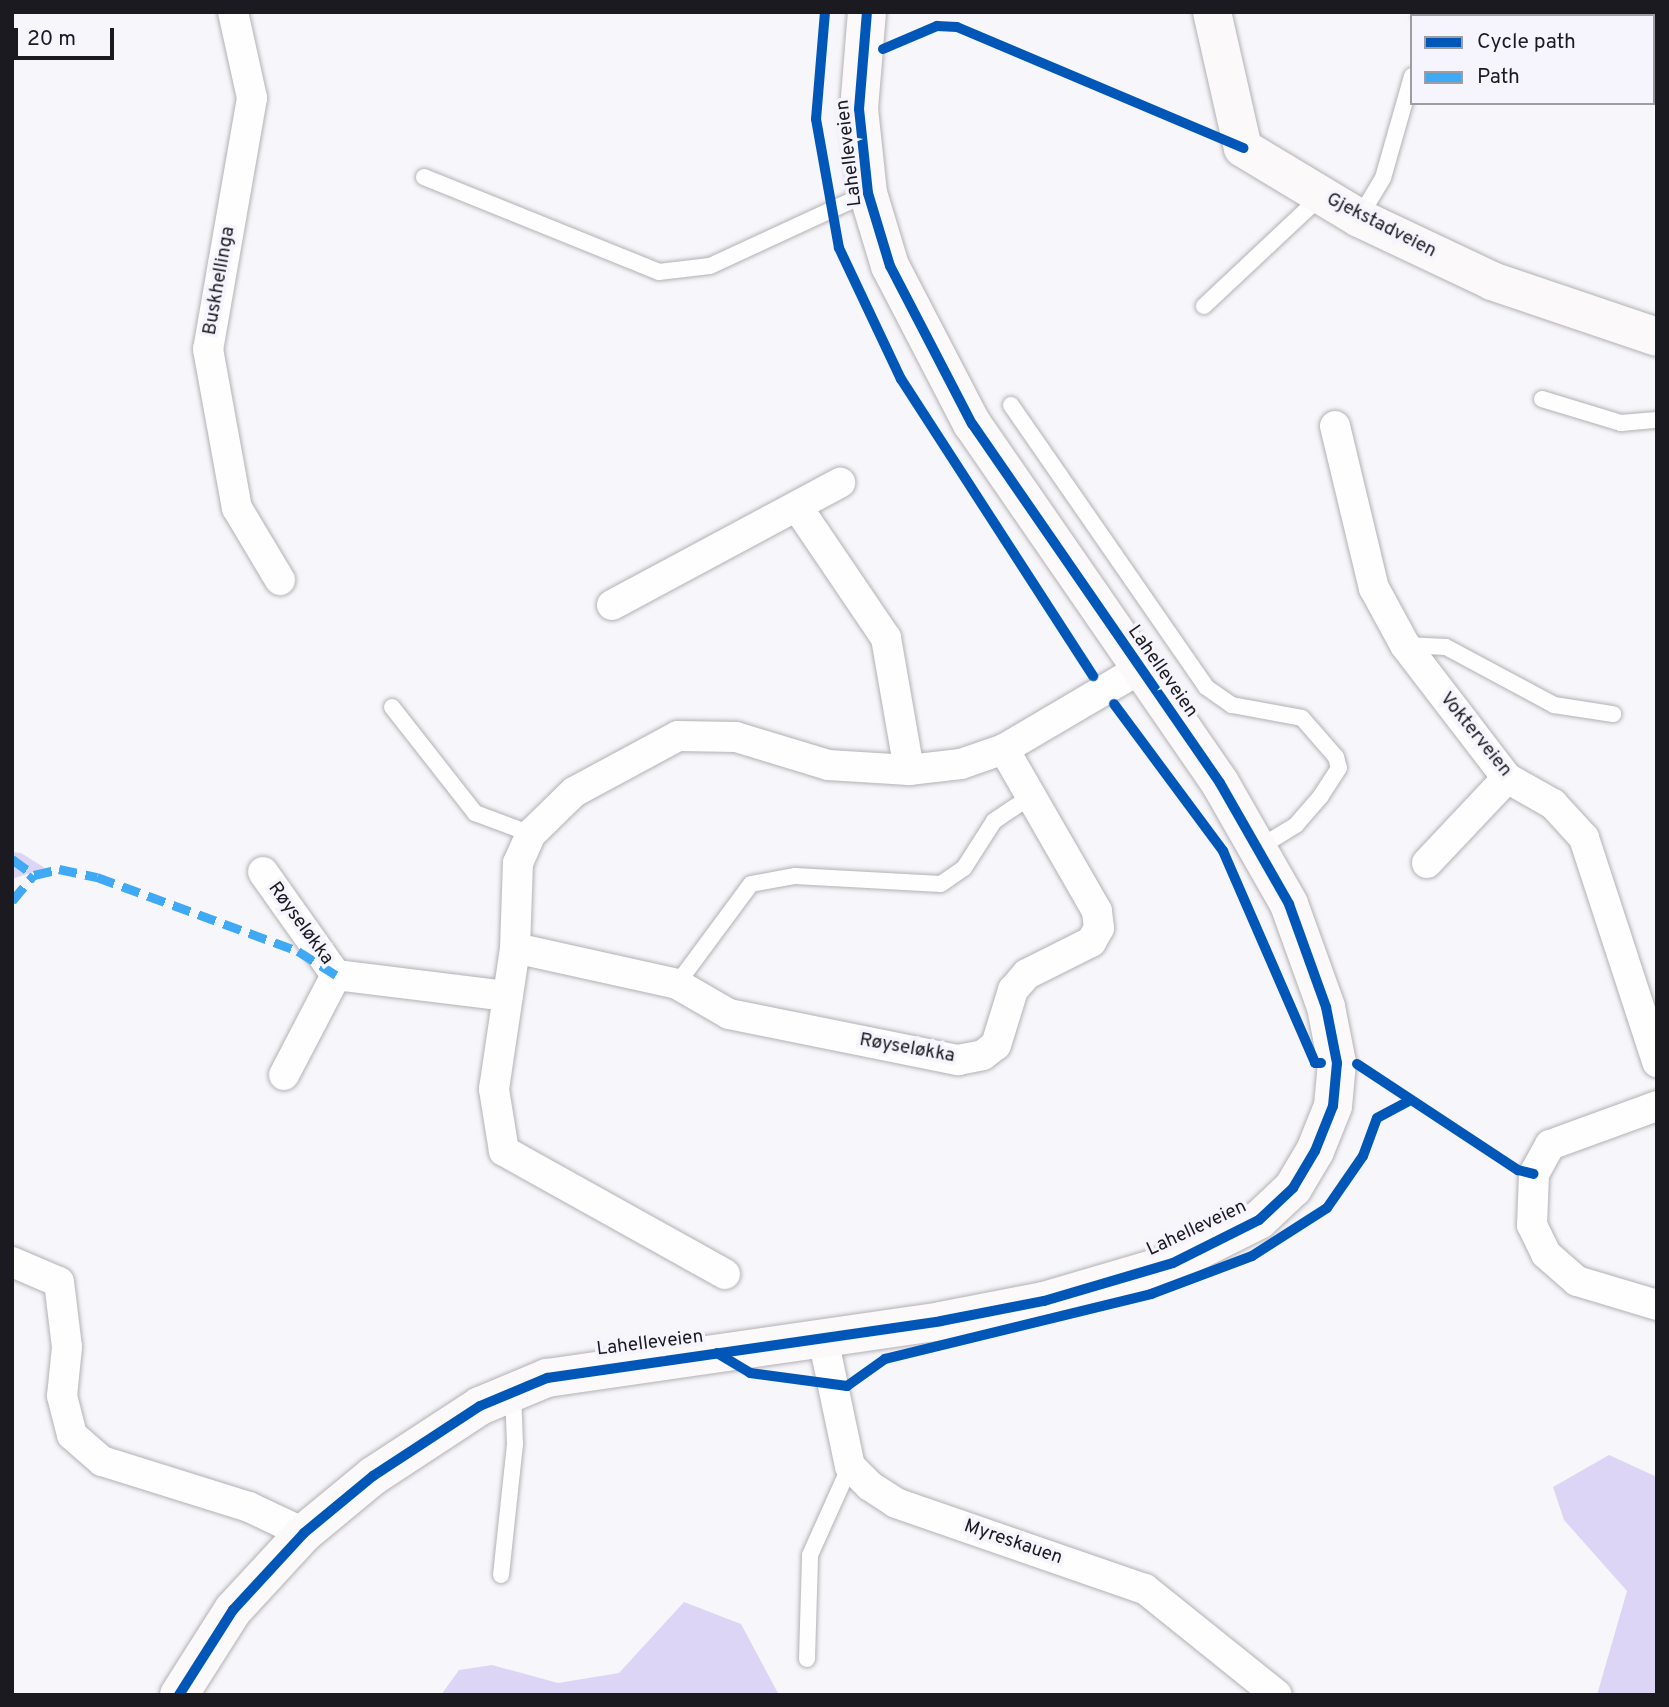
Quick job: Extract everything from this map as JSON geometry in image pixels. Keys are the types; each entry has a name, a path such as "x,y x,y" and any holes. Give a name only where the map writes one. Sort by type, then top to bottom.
{"street":[{"name":"Buskhellinga","path":"233,12 252,98 208,349 237,508 281,580"},
{"name":"Lahelleveien","path":"179,1695 233,1610 304,1533 430,1435 513,1392 623,1363 824,1343 1044,1301 1173,1263 1259,1220 1293,1188 1333,1106 1337,1063 1311,962 1260,847 1009,482 911,317 868,193 859,109 867,12"},
{"name":"Gjekstadveien","path":"1212,12 1243,148 1359,218 1492,281 1657,337"},
{"name":"Vokterveien","path":"1335,426 1362,551 1405,645 1507,778 1553,804 1584,838 1657,1062"},
{"path":"612,605 799,508 840,483"},
{"path":"799,508 886,638 909,770"},
{"path":"725,1274 504,1151 494,1089 514,948 518,863 531,834 574,792 678,736 736,737 828,765 909,770 961,764 1004,749 1138,670"},
{"name":"Røyseløkka","path":"514,948 677,984 729,1014 958,1060 983,1055 996,1045 1013,990 1027,974 1091,942 1099,928 1097,911 1004,749"},
{"path":"1427,863 1507,778"},
{"name":"Røyseløkka","path":"263,872 336,975 508,996"},
{"name":"Røyseløkka","path":"284,1075 336,975"},
{"path":"1657,1106 1550,1145 1534,1174 1532,1225 1546,1254 1577,1281 1657,1305"},
{"path":"12,1262 59,1282 67,1347 62,1396 72,1435 102,1461 249,1507 304,1533"},
{"path":"824,1343 850,1466"},
{"name":"Myreskauen","path":"850,1466 896,1503 1145,1589 1277,1695"}],"lane":[{"path":"1359,218 1383,178 1410,83"},
{"path":"424,177 659,272 710,266 868,193"},
{"path":"1203,306 1321,196"},
{"path":"1542,399 1621,424 1657,420"},
{"path":"1011,405 1206,687 1232,705 1302,718 1336,757 1339,768 1321,796 1296,825 1260,847"},
{"path":"1405,645 1446,647 1555,705 1613,714"},
{"path":"392,706 475,813 531,834"},
{"path":"677,984 751,884 795,876 922,888 941,884 964,868 994,821 1031,796"},
{"path":"500,1575 515,1444 513,1392"},
{"path":"807,1659 810,1555 850,1466"}],"shaded area":[{"path":"12,852 21,853 45,868 12,879"},
{"path":"1609,1455 1657,1477 1657,1695 1597,1695 1627,1591 1564,1520 1553,1487"},
{"path":"684,1602 741,1624 779,1695 441,1695 459,1670 492,1665 558,1683 619,1673"}],"marked path":[{"path":"12,859 34,875"},
{"path":"12,901 34,875 59,869 97,877 298,951 336,975"}],"cycle path":[{"path":"825,12 816,119 839,248 901,379 1093,676"},
{"path":"179,1695 233,1610 304,1533 373,1476 480,1406 547,1378 941,1321 1044,1301 1173,1263 1259,1220 1293,1188 1315,1151 1333,1106 1337,1063 1326,1007 1289,904 1220,783 972,424 890,266 868,193 859,109 867,12"},
{"path":"883,49 937,26 957,27 1243,148"},
{"path":"1114,704 1223,851 1315,1063 1321,1063"},
{"path":"1357,1064 1518,1170 1534,1174"},
{"path":"717,1353 750,1373 847,1386 885,1359 1151,1294 1252,1256 1327,1208 1363,1156 1377,1118 1411,1100"}]}
